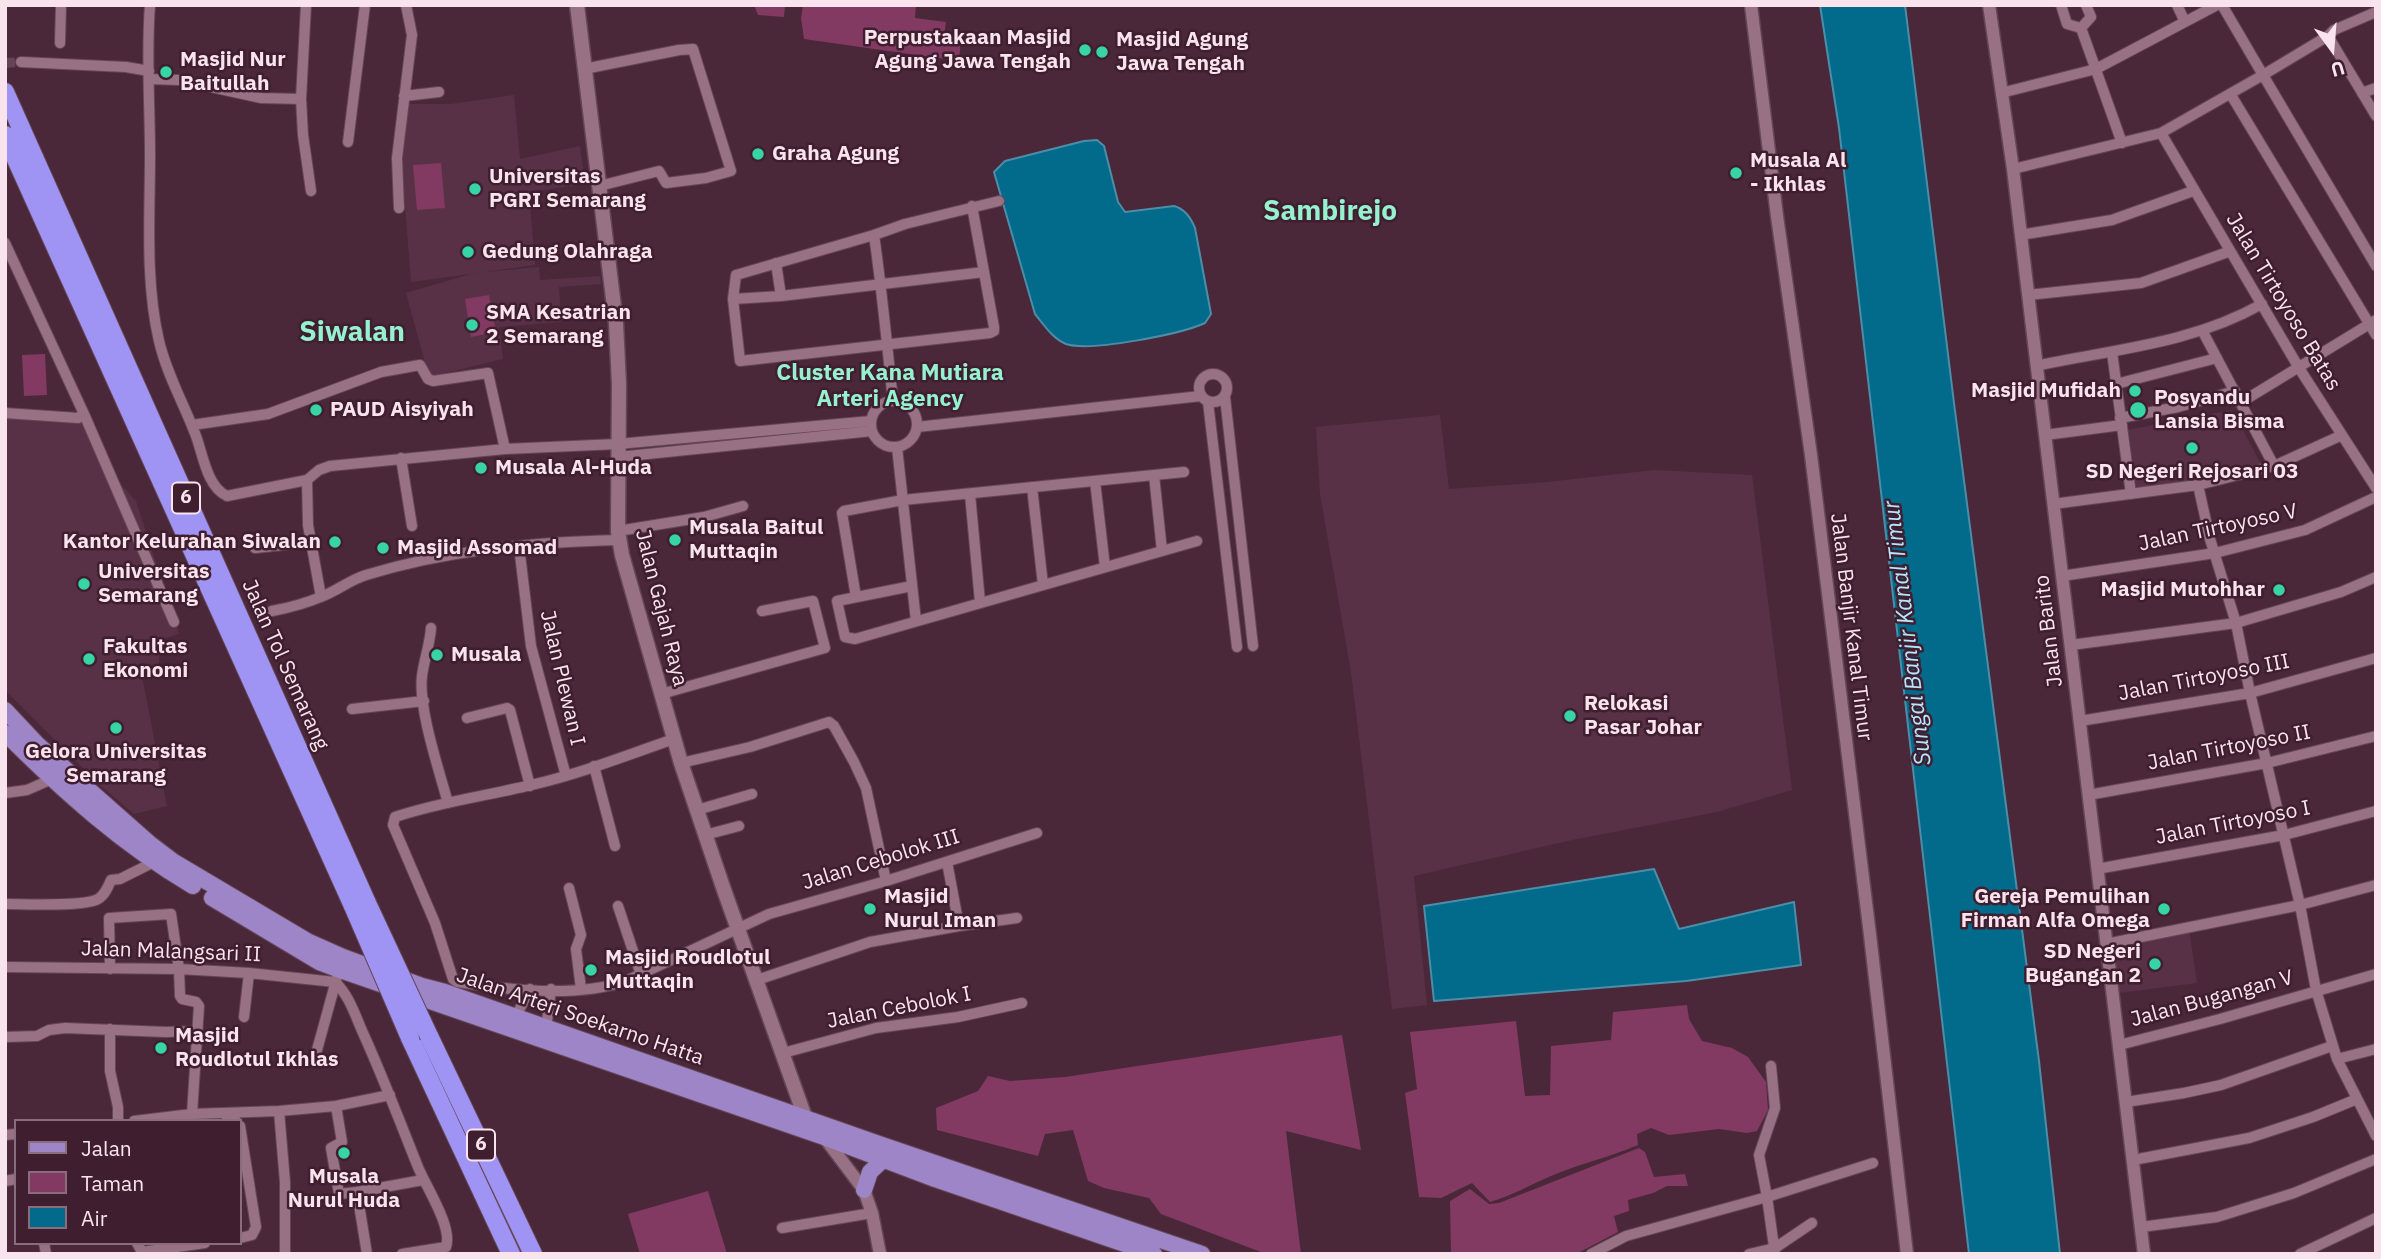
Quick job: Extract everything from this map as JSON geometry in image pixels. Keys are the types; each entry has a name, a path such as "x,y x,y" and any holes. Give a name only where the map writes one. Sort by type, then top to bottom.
{"highway":[{"name":"Jalan Tol Semarang","path":"5,92 360,905 410,1038 511,1254"},
{"name":"Jalan Tol Semarang","path":"5,135 360,905 429,1036 533,1254"}],"main road":[{"name":"Jalan Gajah Raya","path":"577,5 616,323 619,384 619,535 681,763 805,1117"},
{"name":"Jalan Arteri Soekarno Hatta","path":"5,710 37,744 149,843 215,888 307,941 514,1018 1202,1254"},
{"name":"Jalan Arteri Soekarno Hatta","path":"5,733 105,825 154,862 319,962 337,976 824,1136 935,1180 1154,1254"},
{"path":"864,1189 870,1172 884,1159"}],"street":[{"path":"60,43 61,5"},
{"path":"150,5 152,290 159,340 166,367 192,425 210,475 220,493 227,496 307,480 319,470 330,466 401,458 505,449 683,451 872,426"},
{"path":"306,5 301,99 311,191"},
{"path":"348,142 365,5"},
{"path":"399,208 397,159 412,35 405,5"},
{"name":"Jalan Banjir Kanal Timur","path":"1751,5 1871,935 1907,1254"},
{"name":"Jalan Barito","path":"1989,5 2013,169 2144,1254"},
{"path":"2061,5 2067,24 2081,28"},
{"path":"2081,28 2091,18 2086,5"},
{"path":"2177,5 2185,22"},
{"path":"2001,93 2096,69 2185,22 2204,8 2220,5 2376,266"},
{"path":"2013,169 2161,133 2231,95 2334,30 2376,12"},
{"path":"2081,28 2122,143"},
{"path":"2328,36 2376,116"},
{"path":"584,69 693,49 732,171 706,178 666,183 659,171 599,186"},
{"path":"21,62 126,67 149,75 261,98 301,99"},
{"path":"2362,93 2376,88"},
{"path":"404,96 439,92"},
{"path":"2231,95 2294,201 2372,322 2376,335"},
{"name":"Jalan Tirtoyoso Batas","path":"2161,133 2228,252 2376,488"},
{"path":"2020,235 2112,220 2193,191"},
{"path":"972,206 993,331 740,361 733,299 736,275 905,224 972,206 999,201"},
{"path":"874,235 893,401"},
{"path":"5,243 174,622"},
{"path":"2028,295 2141,282 2228,252"},
{"path":"776,263 781,296"},
{"path":"733,299 781,296 984,272"},
{"path":"2036,366 2203,332 2262,304"},
{"path":"2240,402 2372,322"},
{"path":"2203,332 2274,466"},
{"path":"2112,352 2131,494"},
{"path":"2116,384 2217,358"},
{"path":"192,425 268,414 379,373 420,365 431,381 488,373 505,449"},
{"path":"1237,648 1205,399 1199,387 1202,379 1214,373 1222,376 1227,384 1225,397 1253,646"},
{"path":"2045,435 2121,421 2235,391"},
{"path":"917,427 1205,399 1217,402 1225,397"},
{"path":"893,401 906,404 917,420 911,440 897,447 881,443 872,426 879,407 893,401"},
{"path":"5,413 81,416"},
{"path":"618,450 680,437 872,426"},
{"path":"2053,504 2198,485 2274,466 2342,435"},
{"path":"680,437 683,451"},
{"path":"897,447 916,621"},
{"path":"401,458 412,526"},
{"path":"856,597 842,513 844,511 903,500 1184,472"},
{"path":"1154,475 1162,551"},
{"path":"307,480 310,542 321,597"},
{"path":"1095,481 1105,567"},
{"path":"2198,485 2236,623 2301,905 2316,990 2337,1059 2375,1131"},
{"path":"1031,488 1044,584"},
{"path":"970,494 980,602"},
{"name":"Jalan Tirtoyoso V","path":"2062,576 2215,553 2316,526 2376,497"},
{"path":"272,611 321,597 358,578 413,562 496,548 619,535 743,506"},
{"path":"912,586 837,601 845,637 855,639 1197,541"},
{"path":"255,548 310,542"},
{"name":"Jalan Plewan I","path":"519,546 534,660 566,776"},
{"path":"2070,645 2236,623 2341,592 2376,577"},
{"path":"661,694 825,648 813,601 762,611"},
{"path":"431,628 430,645 422,676 424,701 448,803"},
{"name":"Jalan Tirtoyoso III","path":"2080,721 2250,693 2376,658"},
{"path":"352,709 424,701"},
{"path":"467,718 508,708 510,710 530,786"},
{"path":"681,763 750,747 829,722 834,726 866,788 886,881"},
{"name":"Jalan Tirtoyoso II","path":"2088,795 2267,763 2376,736"},
{"name":"Jalan Plewan I","path":"452,978 435,923 393,823 396,816 530,786 674,739"},
{"path":"594,766 615,846"},
{"path":"5,793 27,790 52,779"},
{"path":"697,810 752,794"},
{"name":"Jalan Tirtoyoso I","path":"2097,869 2284,835 2376,811"},
{"path":"705,835 739,826"},
{"name":"Jalan Cebolok III","path":"452,978 457,982 495,988 607,987 641,975 779,911 886,881 1037,833"},
{"path":"7,904 97,900 111,880 120,879 154,862"},
{"path":"947,862 959,926"},
{"path":"2106,944 2301,905 2376,885"},
{"path":"569,888 581,935 576,949 581,989"},
{"path":"618,906 641,975"},
{"path":"110,969 109,918 171,914 180,996 182,999 197,1002 200,1006 192,1114"},
{"path":"757,979 870,942 1017,918"},
{"name":"Jalan Malangsari II","path":"5,967 179,969 337,976"},
{"path":"244,1017 249,973"},
{"name":"Jalan Bugangan V","path":"2119,1045 2376,974"},
{"path":"317,1050 337,976"},
{"path":"337,976 390,1095 423,1180 445,1225 448,1238 446,1247 402,1254"},
{"path":"514,1018 530,989"},
{"path":"546,1028 551,989"},
{"name":"Jalan Cebolok I","path":"783,1053 876,1028 958,1017 1022,1003"},
{"path":"5,1037 37,1036 49,1030 65,1028 197,1031"},
{"path":"110,1029 110,1071 118,1119"},
{"path":"2126,1102 2221,1084 2332,1046"},
{"path":"2337,1059 2376,1049"},
{"path":"1771,1066 1776,1101 1759,1155 1775,1251"},
{"path":"151,1119 336,1106 390,1095"},
{"path":"2133,1160 2249,1138 2357,1100"},
{"path":"336,1106 342,1141 331,1148 340,1194 423,1180"},
{"path":"279,1111 285,1182 285,1254"},
{"path":"805,1117 824,1136 864,1189 880,1254"},
{"path":"242,1139 256,1227 253,1236 242,1238"},
{"path":"2141,1227 2217,1217 2294,1193 2376,1159"},
{"path":"1591,1254 1626,1236 1767,1197 1873,1163"},
{"path":"357,1192 367,1254"},
{"path":"782,1228 872,1213"},
{"path":"2300,1254 2376,1218"},
{"path":"1749,1254 1775,1251 1812,1223"},
{"path":"138,1245 142,1252 193,1245"}],"shaded area":[{"name":"Universitas PGRI Semarang","path":"514,95 520,159 580,146 585,184 529,192 535,265 411,282 401,154 407,104 451,104"},
{"name":"SMA Kesatrian 2 Semarang","path":"539,267 540,280 600,276 601,284 559,287 561,322 499,327 503,359 429,377 406,293 474,273"},
{"name":"SD Negeri Rejosari 03","path":"2232,410 2262,466 2197,483 2137,492 2128,430"},
{"name":"Relokasi Pasar Johar","path":"1440,415 1449,489 1548,482 1654,470 1752,475 1792,790 1717,812 1572,840 1414,876 1427,1005 1392,1009 1351,672 1320,494 1316,427"},
{"name":"Universitas Semarang","path":"5,418 92,423 109,471 136,501 179,634 159,640 159,670 142,676 167,806 134,814 101,786 5,690"},
{"name":"SD Negeri Bugangan 2","path":"2189,929 2197,983 2119,993 2112,944"}],"green space":[{"path":"754,5 785,5 784,17 758,15"},
{"path":"803,5 916,5 915,18 946,22 944,36 961,39 959,61 804,39 801,18"},
{"path":"441,163 445,208 417,210 413,165"},
{"path":"489,295 496,332 471,337 465,299"},
{"path":"45,354 47,395 24,396 22,355"},
{"path":"1687,1005 1689,1019 1702,1041 1732,1048 1748,1057 1766,1082 1768,1110 1757,1131 1747,1133 1719,1129 1669,1135 1651,1128 1637,1134 1638,1145 1562,1172 1490,1202 1472,1183 1441,1198 1419,1197 1405,1093 1417,1089 1410,1032 1516,1021 1525,1096 1550,1095 1551,1046 1611,1040 1613,1012"},
{"path":"1342,1035 1361,1150 1286,1131 1301,1254 1266,1254 1161,1214 1149,1198 1104,1188 1088,1181 1073,1130 1045,1134 1038,1156 937,1130 936,1108 978,1091 988,1076 1010,1081 1065,1077"},
{"path":"1639,1148 1645,1152 1654,1177 1685,1174 1688,1186 1667,1186 1628,1200 1629,1211 1614,1216 1618,1232 1576,1254 1451,1254 1450,1201 1470,1189 1489,1204 1499,1203"},
{"path":"708,1191 727,1254 640,1254 628,1214"}],"water":[{"name":"Sungai Banjir Kanal Timur","path":"1820,5 1905,5 2039,1061 2060,1254 1969,1254 1839,128"},
{"path":"1097,140 1104,146 1118,202 1125,212 1174,206 1192,221 1211,314 1205,323 1136,341 1078,346 1057,339 1035,314 994,172 1005,161"},
{"path":"1654,869 1679,929 1794,902 1801,965 1686,981 1434,1001 1424,906"}],"tunnel":[{"path":"5,63 21,62"}],"place":[{"name":"Perpustakaan Masjid Agung Jawa Tengah","path":"1085,50"},
{"name":"Masjid Agung Jawa Tengah","path":"1102,52"},
{"name":"Masjid Nur Baitullah","path":"166,72"},
{"name":"Graha Agung","path":"758,154"},
{"name":"Musala Al - Ikhlas","path":"1736,173"},
{"name":"Universitas PGRI Semarang","path":"475,189"},
{"name":"Gedung Olahraga","path":"468,252"},
{"name":"SMA Kesatrian 2 Semarang","path":"472,325"},
{"name":"Masjid Mufidah","path":"2135,391"},
{"name":"PAUD Aisyiyah","path":"316,410"},
{"name":"Posyandu Lansia Bisma","path":"2138,410"},
{"name":"SD Negeri Rejosari 03","path":"2192,448"},
{"name":"Musala Al-Huda","path":"481,468"},
{"name":"Musala Baitul Muttaqin","path":"675,540"},
{"name":"Kantor Kelurahan Siwalan","path":"335,542"},
{"name":"Masjid Assomad","path":"383,548"},
{"name":"Universitas Semarang","path":"84,584"},
{"name":"Masjid Mutohhar","path":"2279,590"},
{"name":"Musala","path":"437,655"},
{"name":"Fakultas Ekonomi","path":"89,659"},
{"name":"Relokasi Pasar Johar","path":"1570,716"},
{"name":"Gelora Universitas Semarang","path":"116,728"},
{"name":"Masjid Nurul Iman","path":"870,909"},
{"name":"Gereja Pemulihan Firman Alfa Omega","path":"2164,909"},
{"name":"SD Negeri Bugangan 2","path":"2155,964"},
{"name":"Masjid Roudlotul Muttaqin","path":"591,970"},
{"name":"Masjid Roudlotul Ikhlas","path":"161,1048"},
{"name":"Musala Nurul Huda","path":"344,1153"}],"district":[{"name":"Sambirejo","path":"1330,212"},
{"name":"Siwalan","path":"352,333"},
{"name":"Cluster Kana Mutiara Arteri Agency","path":"890,386"}]}
